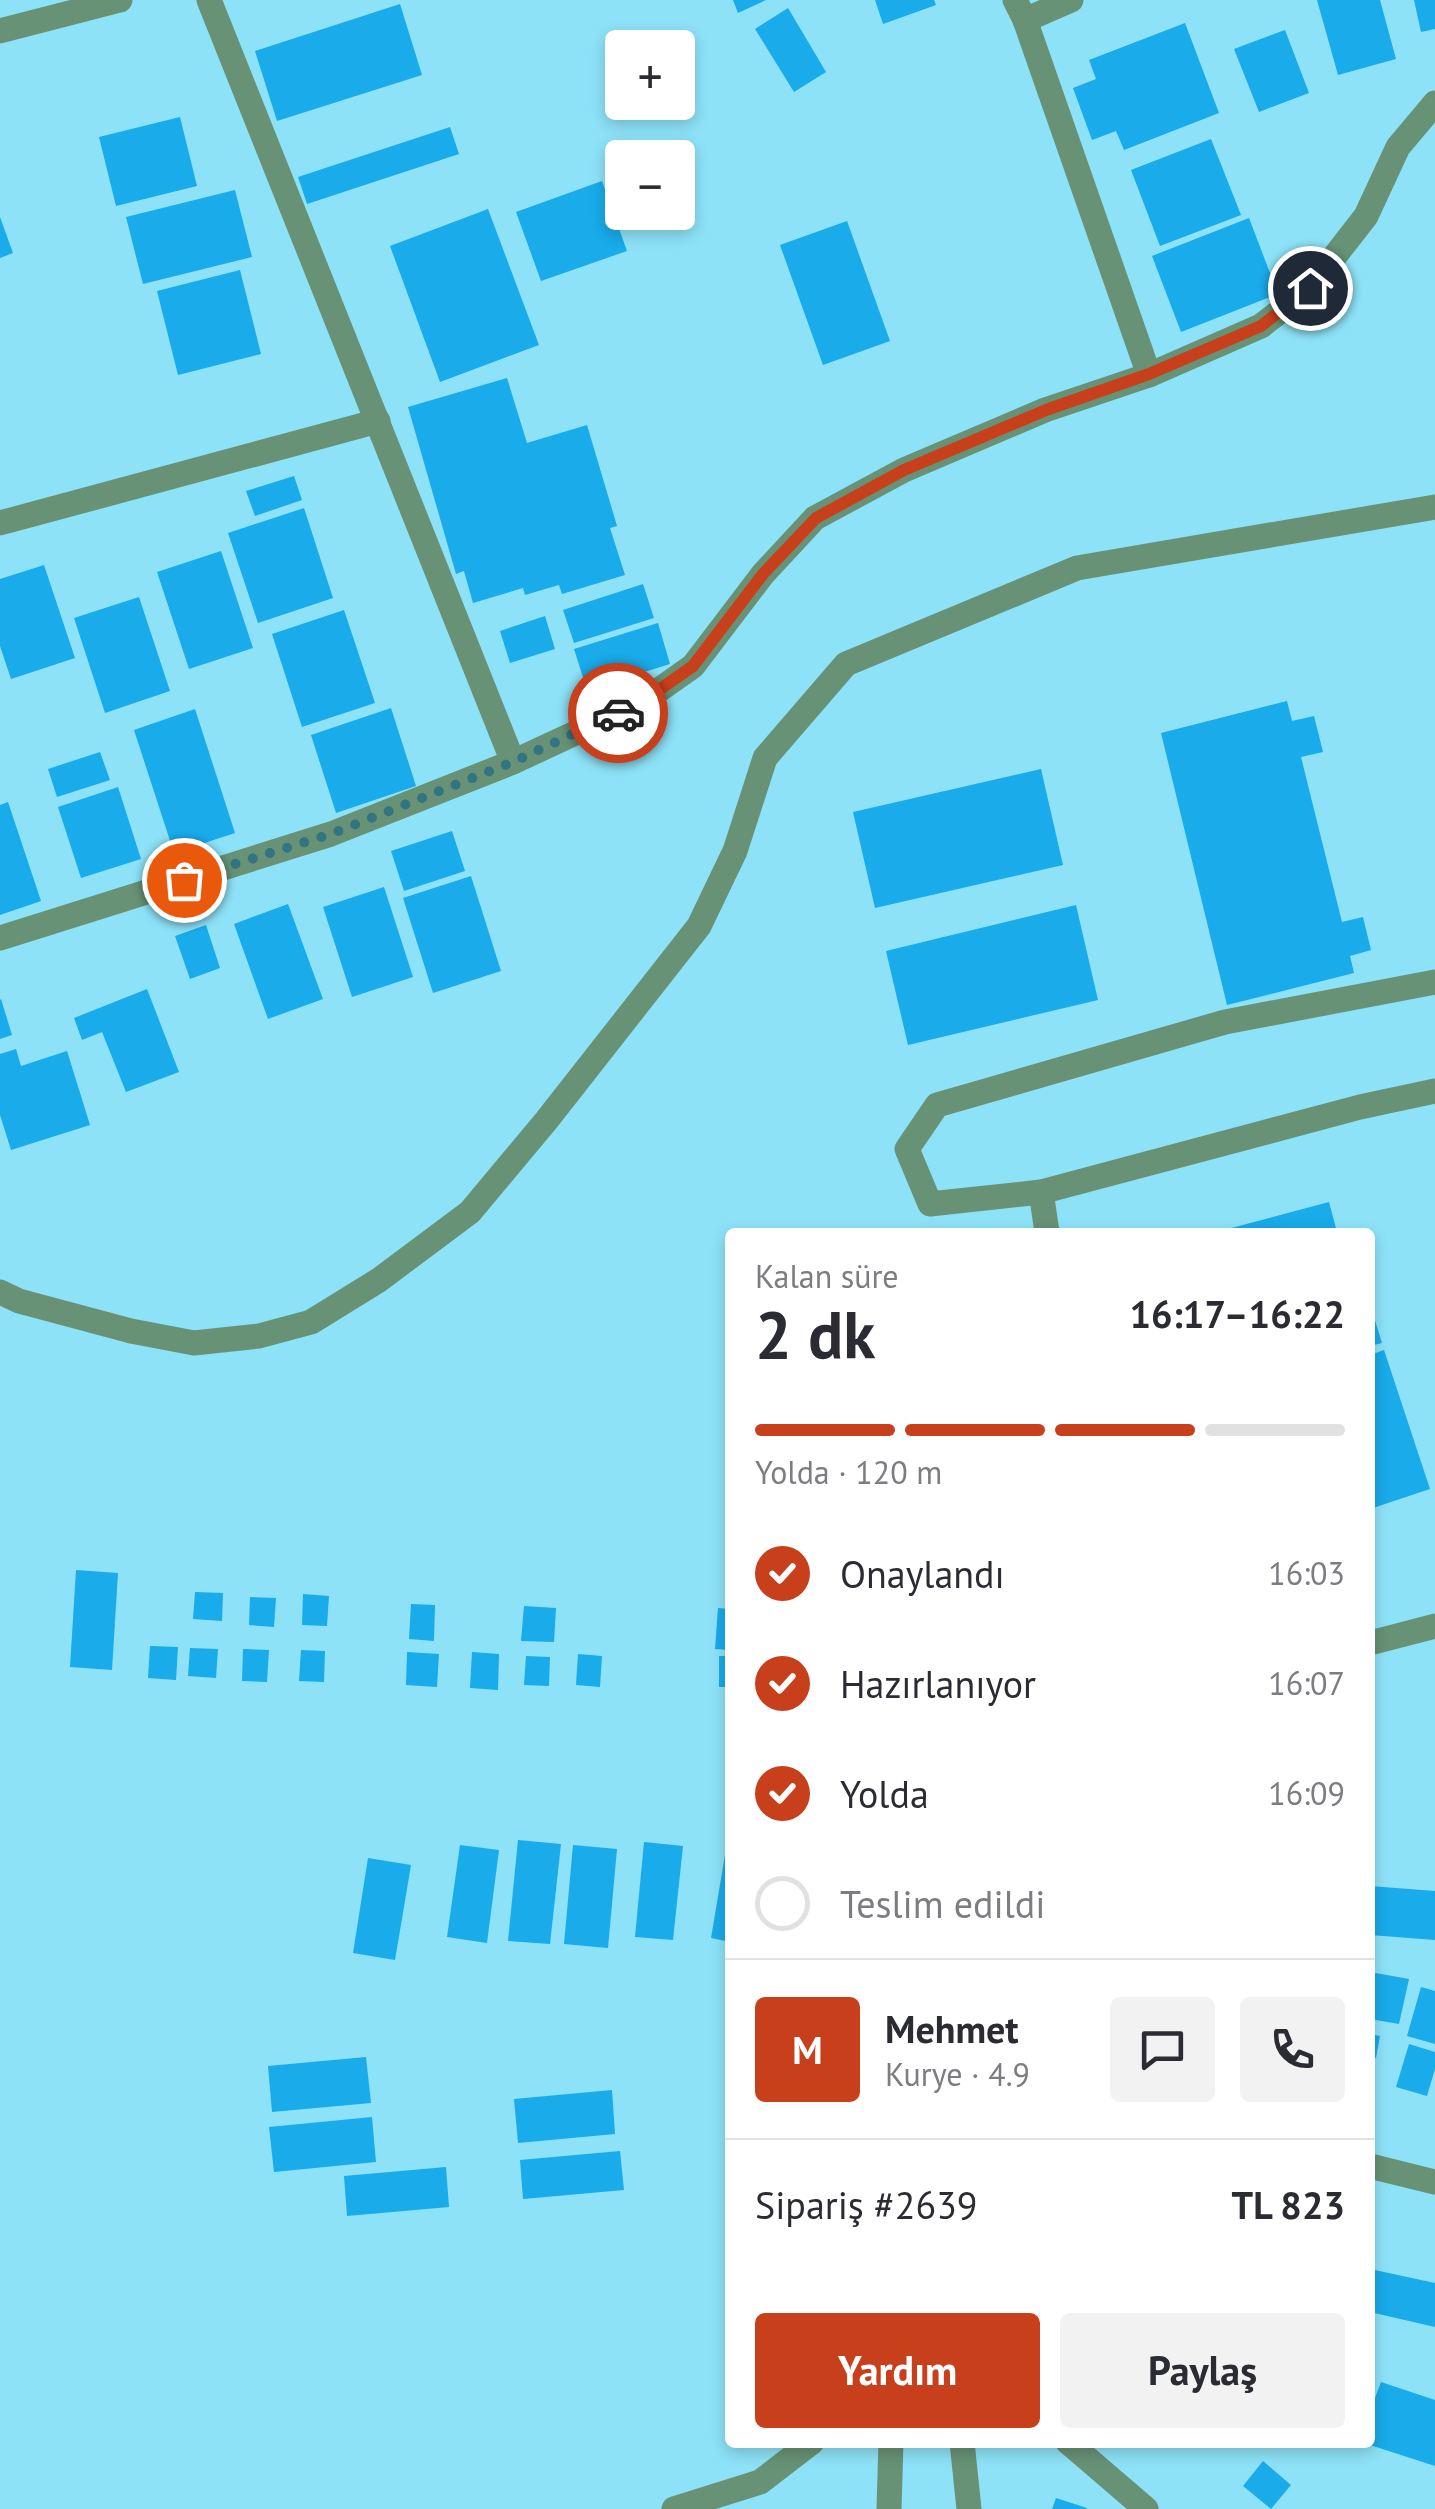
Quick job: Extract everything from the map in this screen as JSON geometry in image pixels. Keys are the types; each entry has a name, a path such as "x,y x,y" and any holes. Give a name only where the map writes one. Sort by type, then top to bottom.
{"street":[{"path":"0,31 120,0"},
{"path":"209,0 513,762"},
{"path":"1070,0 1020,10 1149,374"},
{"path":"0,938 331,834 513,762 642,702 693,666 763,574 816,518 904,470 1261,326 1310,288 1366,216 1398,147 1435,103"},
{"path":"0,524 378,421"},
{"path":"0,1292 131,1330 194,1343 258,1336 311,1322 380,1280 470,1212 546,1120 699,926 735,851 766,758 846,664 1077,568 1435,507"},
{"path":"1435,982 1225,1022 937,1105 907,1149 930,1204 1041,1192 1360,1107 1435,1091"},
{"path":"1041,1192 1046,1228"},
{"path":"1375,1642 1435,1626"},
{"path":"1375,2167 1435,2182"},
{"path":"674,2509 760,2482 804,2448"},
{"path":"889,2509 892,2448"},
{"path":"963,2448 969,2509"},
{"path":"1075,2448 1146,2509"}],"building":[{"path":"733,0 766,0 738,13"},
{"path":"875,0 934,0 936,5 883,24"},
{"path":"1317,0 1380,0 1396,59 1338,75"},
{"path":"1414,0 1435,0 1435,29 1421,32"},
{"path":"400,4 422,75 277,121 255,51"},
{"path":"788,8 826,72 794,92 755,29"},
{"path":"1185,23 1219,113 1124,150 1116,131 1092,140 1073,88 1096,79 1089,60"},
{"path":"1285,30 1309,93 1259,112 1234,49"},
{"path":"180,117 197,186 116,206 99,137"},
{"path":"450,127 459,154 307,204 298,177"},
{"path":"1211,139 1241,215 1160,246 1131,170"},
{"path":"602,181 605,230 620,230 627,251 541,281 516,212"},
{"path":"235,190 252,257 143,284 126,217"},
{"path":"488,209 539,345 440,382 390,246"},
{"path":"0,217 13,253 0,258"},
{"path":"1249,218 1278,294 1181,332 1152,256"},
{"path":"847,221 890,341 823,365 780,245"},
{"path":"240,270 261,354 178,375 157,291"},
{"path":"507,378 527,443 587,425 617,526 610,528 625,575 562,594 559,585 525,595 523,588 473,603 464,571 456,574 408,407"},
{"path":"294,476 302,500 255,516 246,491"},
{"path":"304,508 333,598 258,623 228,533"},
{"path":"221,551 253,648 189,669 157,572"},
{"path":"44,565 75,658 11,679 0,646 0,579"},
{"path":"643,584 654,618 574,643 563,610"},
{"path":"139,597 170,691 105,713 74,618"},
{"path":"344,610 375,703 302,727 272,634"},
{"path":"545,616 555,649 510,663 500,631"},
{"path":"658,623 670,664 587,690 574,649"},
{"path":"1287,701 1292,721 1314,716 1323,752 1301,757 1342,922 1363,917 1371,950 1350,956 1354,973 1227,1005 1161,733"},
{"path":"391,708 416,786 336,813 311,735"},
{"path":"195,709 235,833 174,853 134,730"},
{"path":"100,752 110,780 57,797 48,769"},
{"path":"1041,769 1063,865 875,908 853,812"},
{"path":"118,787 141,859 81,878 58,807"},
{"path":"8,802 41,901 0,915 0,805"},
{"path":"452,831 465,871 404,891 391,851"},
{"path":"471,876 501,971 433,993 403,898"},
{"path":"384,887 413,977 352,997 323,907"},
{"path":"288,904 323,999 268,1019 234,924"},
{"path":"1076,905 1098,1000 908,1045 886,951"},
{"path":"206,925 220,968 190,979 175,936"},
{"path":"147,989 179,1072 126,1092 102,1032 82,1040 74,1018"},
{"path":"0,1000 12,1035 0,1039"},
{"path":"16,1049 21,1066 67,1051 90,1125 11,1150 0,1115 0,1054"},
{"path":"1329,1202 1336,1228 1231,1228"},
{"path":"1375,1320 1382,1343 1375,1345"},
{"path":"1384,1350 1430,1489 1375,1507 1375,1353"},
{"path":"76,1570 118,1573 112,1670 70,1667"},
{"path":"195,1592 223,1593 222,1621 193,1619"},
{"path":"303,1594 329,1596 327,1626 302,1625"},
{"path":"250,1597 276,1598 274,1627 249,1625"},
{"path":"411,1604 435,1605 434,1641 409,1639"},
{"path":"524,1606 556,1608 554,1642 521,1641"},
{"path":"718,1608 725,1609 725,1650 715,1649"},
{"path":"150,1646 178,1647 176,1680 148,1678"},
{"path":"190,1648 218,1649 216,1678 188,1676"},
{"path":"243,1649 269,1650 267,1682 242,1681"},
{"path":"301,1650 325,1651 324,1682 299,1681"},
{"path":"407,1652 439,1654 437,1687 406,1685"},
{"path":"472,1652 499,1654 498,1690 470,1688"},
{"path":"578,1654 602,1656 600,1687 576,1685"},
{"path":"526,1656 550,1657 549,1686 524,1685"},
{"path":"719,1656 725,1656 725,1687 719,1687"},
{"path":"518,1840 561,1844 550,1944 508,1941"},
{"path":"644,1842 683,1846 673,1940 635,1937"},
{"path":"460,1845 499,1850 487,1943 447,1937"},
{"path":"573,1845 617,1849 608,1948 564,1944"},
{"path":"725,1855 725,1941 711,1938"},
{"path":"368,1858 411,1865 395,1960 353,1953"},
{"path":"1375,1886 1435,1891 1435,1940 1375,1935"},
{"path":"1375,1973 1409,1979 1399,2024 1375,2020"},
{"path":"1421,1987 1435,1991 1435,2044 1407,2036"},
{"path":"1375,2035 1380,2036 1375,2058"},
{"path":"1409,2044 1435,2052 1435,2069 1427,2096 1396,2087"},
{"path":"366,2057 371,2103 272,2112 268,2066"},
{"path":"612,2090 615,2134 518,2143 514,2099"},
{"path":"372,2117 376,2162 274,2172 269,2127"},
{"path":"620,2151 624,2190 523,2199 520,2160"},
{"path":"446,2167 449,2207 347,2216 344,2176"},
{"path":"1375,2270 1435,2283 1435,2327 1375,2313"},
{"path":"1381,2382 1435,2400 1435,2466 1375,2447 1375,2398"},
{"path":"1263,2461 1291,2485 1271,2509 1243,2486"},
{"path":"1056,2498 1087,2508 1052,2509"}],"way so far":[{"path":"184,880 331,834 513,762 618,713"}],"route":[{"path":"618,713 642,702 693,666 763,574 816,518 904,470 1261,326 1310,288"}]}
